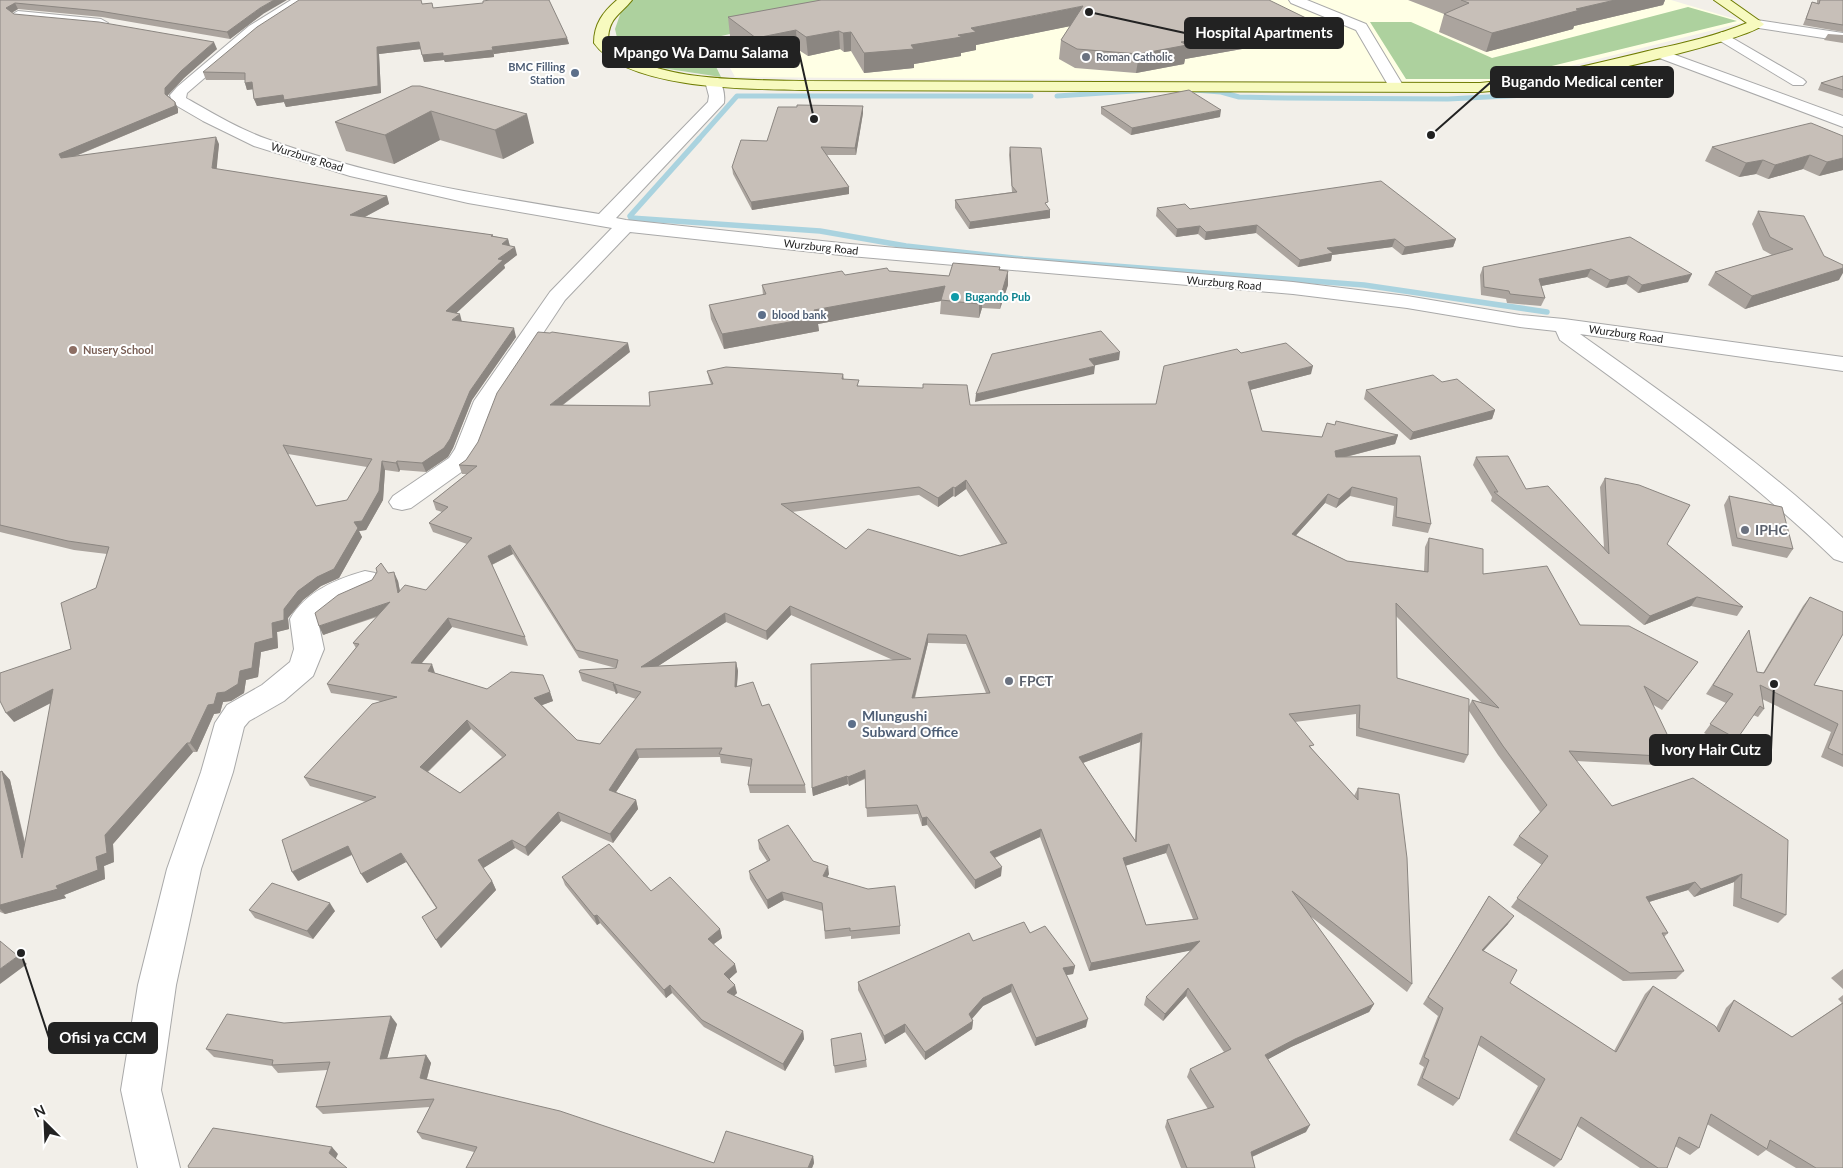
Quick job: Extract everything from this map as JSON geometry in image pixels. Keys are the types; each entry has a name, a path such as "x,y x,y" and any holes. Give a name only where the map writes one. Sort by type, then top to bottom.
{"main road":[{"path":"625,0 611,12 601,26 601,43 608,51 630,63 656,71 713,81 861,85 1480,88 1520,85 1579,73 1722,36 1757,24"},
{"path":"1721,0 1757,24"}],"street":[{"name":"Wurzburg Road","path":"302,0 224,45 182,90 178,98 181,102 260,142 356,172 468,198 603,220 625,226 850,250 1293,288 1407,302 1520,321 1564,325 1843,364"},
{"path":"1296,0 1361,27 1396,87"},
{"path":"18,15 112,25"},
{"path":"1757,24 1843,37"},
{"path":"1722,36 1798,82"},
{"path":"1659,53 1843,122"},
{"path":"603,220 712,108 718,99 713,81"},
{"path":"402,502 458,463 467,450 486,401 557,296 625,226"},
{"path":"1564,325 1568,335 1698,431 1805,515 1843,553"},
{"path":"159,1168 141,1090 158,984 184,869 217,772 230,723 238,713 273,693 303,668 309,649 304,619 311,608 326,597 364,580"}],"shaded area":[{"path":"897,0 1671,0 1745,22 1503,83 735,77 717,44 831,13"}],"green space":[{"path":"630,0 883,0 703,40 721,77 655,67 619,46 615,29 623,6"},
{"path":"1688,7 1737,21 1498,79 1406,79 1370,22 1411,22 1492,58"}],"building":[{"path":"0,0 274,0 227,32 99,11 15,3 6,8 14,14 99,22 214,42 165,88 165,94 175,102 175,106 59,154 61,158 216,137 212,168 387,196 350,215 493,235 491,236 508,239 502,244 515,247 498,259 503,260 446,311 460,314 452,320 514,328 470,391 450,439 444,448 422,463 382,461 379,491 362,521 354,522 358,528 334,569 317,577 298,591 284,609 284,620 272,623 273,638 255,643 252,668 240,671 238,684 225,692 217,693 214,704 208,705 190,743 187,743 105,835 107,853 96,857 98,870 56,886 58,889 0,905 0,772 2,771 22,858 53,689 6,713 0,701 0,673 71,649 61,603 96,588 109,547 68,541 0,525","holes":["283,445 372,459 347,500 316,506"]},
{"path":"299,0 421,0 422,4 432,3 433,8 483,3 483,1 490,0 549,0 567,38 492,47 493,50 443,56 443,53 422,55 419,42 377,47 378,86 284,100 283,95 254,99 252,82 245,83 245,73 203,72 257,27"},
{"path":"821,0 1269,0 1308,19 1181,42 1187,45 1139,54 1077,49 1061,40 1083,6 971,28 976,32 958,35 962,37 911,45 914,49 864,53 851,32 843,33 839,31 806,37 796,30 756,38 728,17"},
{"path":"1461,0 1615,0 1492,33 1444,14 1469,3"},
{"path":"1820,0 1843,0 1843,25 1806,19 1812,2 1819,4"},
{"path":"1843,76 1843,90 1821,83"},
{"path":"412,86 420,86 527,114 495,130 431,111 385,135 335,122"},
{"path":"1189,90 1221,110 1132,128 1101,107"},
{"path":"797,105 863,106 855,148 821,147 849,187 751,202 732,167 741,140 767,141 778,107 797,107"},
{"path":"1811,123 1843,136 1843,158 1827,162 1810,155 1775,165 1763,160 1746,163 1712,147"},
{"path":"1010,147 1041,148 1048,202 1045,203 1050,210 970,222 955,200 1017,192 1012,186"},
{"path":"1381,181 1456,239 1405,247 1395,239 1327,248 1333,253 1300,260 1257,225 1206,232 1200,226 1177,229 1157,208 1185,204 1190,209"},
{"path":"1758,211 1804,216 1824,256 1843,265 1843,268 1752,296 1715,272 1793,249 1770,237"},
{"path":"1630,237 1692,274 1642,285 1629,276 1610,280 1591,269 1539,279 1545,298 1510,294 1509,291 1484,287 1483,267"},
{"path":"953,263 1000,267 999,270 1008,271 1001,295 982,293 979,304 941,300 945,286 814,310 818,317 722,334 709,305 766,294 762,285 842,271 845,275 887,268 889,271 949,276"},
{"path":"1101,331 1120,352 1089,359 1095,366 976,394 992,354"},
{"path":"538,332 552,332 628,343 550,405 650,406 649,392 713,384 707,371 726,367 843,374 842,379 859,380 857,386 923,388 923,384 967,385 970,405 1156,404 1164,366 1237,349 1241,353 1286,343 1313,366 1248,382 1262,431 1322,437 1327,423 1335,425 1336,421 1398,435 1335,451 1336,457 1420,456 1431,524 1396,517 1397,498 1352,487 1339,499 1328,494 1292,534 1347,561 1428,572 1429,538 1483,549 1483,574 1547,566 1580,625 1629,626 1698,662 1668,701 1644,686 1678,757 1569,751 1612,806 1693,778 1788,840 1786,915 1741,898 1742,874 1701,889 1695,882 1646,897 1668,933 1662,933 1684,971 1630,973 1517,898 1548,856 1519,836 1547,805 1503,746 1472,700 1499,708 1396,603 1397,678 1469,699 1468,755 1359,728 1360,705 1289,714 1314,745 1309,746 1358,800 1358,788 1399,794 1407,858 1412,984 1292,891 1374,1004 1295,1039 1265,1055 1310,1125 1251,1152 1255,1168 1187,1168 1167,1120 1214,1107 1190,1069 1231,1049 1188,988 1165,1014 1146,997 1200,941 1091,963 1041,829 990,852 1002,867 975,880 927,817 922,818 917,805 866,808 865,770 812,788 811,664 911,659 790,606 766,631 725,613 641,667 736,662 735,687 753,682 762,706 769,704 805,785 748,785 752,759 719,754 722,748 636,749 609,790 636,800 610,834 558,812 525,847 512,840 478,860 492,881 436,940 422,917 437,908 401,853 361,874 348,846 292,872 282,840 376,797 304,777 372,704 397,697 327,684 359,644 353,643 390,602 319,626 315,613 338,595 372,580 377,572 376,568 381,563 388,573 394,572 398,593 405,585 426,590 472,538 429,523 448,507 433,501 477,466 459,465 466,460 478,442 497,393","holes":["966,480 1007,543 960,556 868,529 846,549 781,504 919,487 938,498 953,487 955,488","510,545 576,650 618,660 616,668 580,670 579,672 614,683 613,685 641,692 600,744 577,740 534,698 550,692 543,675 511,672 487,689 428,671 432,664 411,663 448,618 525,637 488,556","928,634 966,635 990,693 912,698","467,720 506,755 460,793 420,767","1142,733 1136,842 1079,757","1169,844 1198,919 1146,925 1123,858"]},
{"path":"1433,375 1442,382 1457,379 1495,410 1413,432 1366,390"},
{"path":"1508,456 1526,489 1548,486 1609,554 1605,478 1639,485 1690,505 1667,544 1743,607 1697,597 1650,616 1494,492 1498,492 1476,457"},
{"path":"1729,496 1782,507 1793,549 1737,538"},
{"path":"1810,597 1843,612 1843,634 1814,685 1843,691 1843,755 1828,748 1838,724 1760,685 1764,709 1760,706 1737,739 1710,724 1733,694 1713,685 1749,630 1757,672 1764,673"},
{"path":"788,825 813,861 828,866 823,876 868,889 895,886 900,926 850,931 850,928 825,931 822,903 782,892 767,900 749,871 770,860 758,840"},
{"path":"609,844 651,891 670,877 720,929 708,939 735,964 724,974 735,985 727,992 803,1031 783,1064 702,1020 670,985 664,990 597,915 594,916 562,877"},
{"path":"272,883 330,903 307,931 249,910"},
{"path":"1489,896 1514,916 1482,950 1517,970 1510,983 1616,1052 1653,986 1715,1026 1719,1032 1734,1000 1792,1037 1843,1003 1843,1168 1816,1168 1770,1140 1767,1149 1711,1114 1699,1148 1679,1137 1667,1168 1658,1168 1581,1117 1561,1160 1516,1133 1545,1079 1481,1036 1459,1099 1422,1078 1429,1060 1424,1057 1443,1008 1428,997"},
{"path":"1024,922 1030,933 1045,926 1075,966 1063,968 1088,1019 1036,1038 1012,984 983,998 969,1014 973,1021 925,1052 905,1024 884,1036 858,982 969,933 973,941"},
{"path":"0,941 18,956 0,969"},
{"path":"227,1014 284,1023 391,1016 380,1059 426,1055 420,1078 560,1111 714,1163 726,1131 813,1156 808,1168 466,1168 477,1147 417,1132 434,1099 316,1107 330,1062 272,1065 273,1060 206,1049"},
{"path":"861,1033 866,1060 834,1066 831,1039"},
{"path":"213,1128 332,1147 329,1153 347,1168 189,1168 188,1166"}],"waterway":[{"path":"1057,96 1149,90"},
{"path":"1194,90 1221,92 1239,97 1287,98 1448,99 1528,95"},
{"path":"698,140 737,96 1031,96"},
{"path":"699,139 630,216 631,218 820,231 906,246 1023,259 1364,285 1547,312"}],"place":[{"name":"Hospital Apartments","path":"1089,12"},
{"name":"Roman Catholic","path":"1086,57"},
{"name":"BMC Filling Station","path":"575,73"},
{"name":"Mpango Wa Damu Salama","path":"814,119"},
{"name":"Bugando Medical center","path":"1431,135"},
{"name":"Bugando Pub","path":"955,297"},
{"name":"blood bank","path":"762,315"},
{"name":"Nusery School","path":"73,350"},
{"name":"IPHC","path":"1745,530"},
{"name":"FPCT","path":"1009,681"},
{"name":"Ivory Hair Cutz","path":"1774,684"},
{"name":"Mlungushi Subward Office","path":"852,724"},
{"name":"Ofisi ya CCM","path":"21,953"}]}
